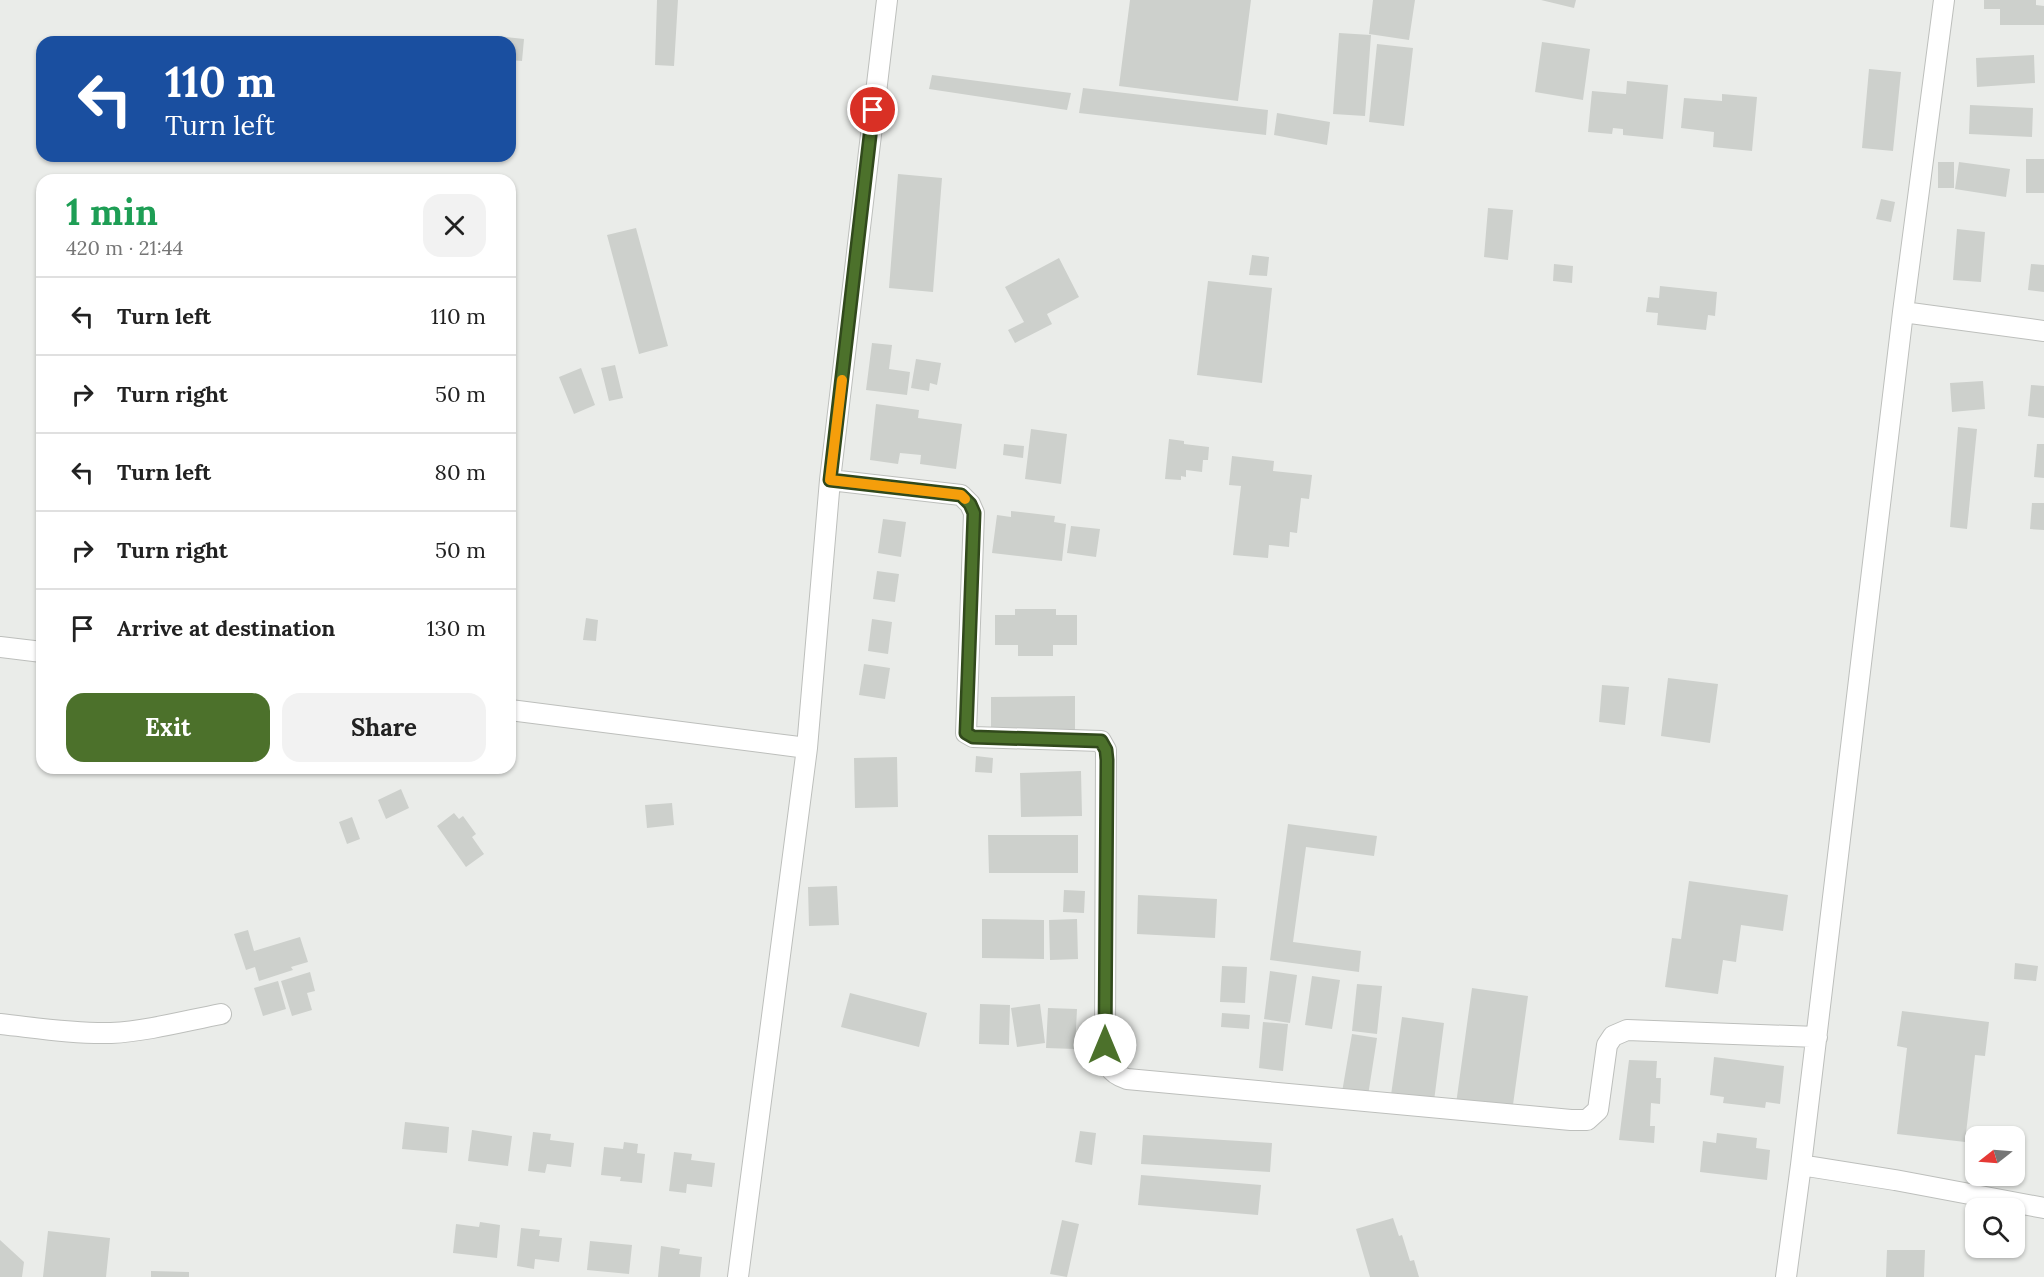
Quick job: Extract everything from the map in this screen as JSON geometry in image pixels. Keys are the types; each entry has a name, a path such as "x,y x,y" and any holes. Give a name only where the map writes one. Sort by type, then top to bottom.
{"street":[{"path":"738,1277 807,748 830,480 886,0"},
{"path":"1786,1277 1817,1037 1903,312 1944,0"},
{"path":"1903,312 2044,330"},
{"path":"830,480 961,495 970,504 974,513 966,733 973,737 1101,741 1106,750 1105,1045 1107,1063 1116,1076 1151,1082 1587,1120 1598,1110 1607,1045 1613,1036 1627,1030 1817,1037"},
{"path":"0,647 36,651"},
{"path":"516,711 807,748"},
{"path":"0,1024 112,1033 221,1014"},
{"path":"1801,1165 2044,1208"}],"building":[{"path":"657,0 678,0 674,66 655,65"},
{"path":"1130,0 1251,0 1238,101 1119,86"},
{"path":"1373,0 1415,0 1409,40 1369,34"},
{"path":"1541,0 1576,0 1574,8"},
{"path":"1984,0 2036,0 2036,5 2044,6 2044,25 2000,25 2000,9 1984,9"},
{"path":"1339,33 1371,35 1365,116 1333,114"},
{"path":"516,38 524,39 522,61 516,60"},
{"path":"1542,42 1590,49 1583,100 1535,92"},
{"path":"1377,44 1413,48 1404,126 1369,122"},
{"path":"2034,55 2035,83 1977,87 1976,58"},
{"path":"1869,69 1901,72 1893,151 1862,148"},
{"path":"932,75 1071,93 1067,110 929,89"},
{"path":"1627,81 1668,85 1663,139 1623,135 1623,129 1613,128 1612,134 1588,132 1592,91 1626,94"},
{"path":"1083,88 1268,110 1266,135 1079,113"},
{"path":"1722,94 1757,97 1752,151 1713,147 1714,132 1681,128 1684,98 1722,101"},
{"path":"1970,105 2033,108 2032,137 1969,134"},
{"path":"1277,113 1330,122 1327,145 1274,135"},
{"path":"2026,159 2044,159 2044,193 2026,193"},
{"path":"1938,162 1954,162 1954,188 1938,188"},
{"path":"1959,162 2010,169 2006,197 1955,189"},
{"path":"898,174 942,178 933,292 889,288"},
{"path":"1881,199 1895,202 1891,222 1876,219"},
{"path":"1488,208 1513,210 1508,260 1484,257"},
{"path":"636,228 668,346 639,354 607,235"},
{"path":"1957,229 1985,232 1981,282 1953,280"},
{"path":"1252,255 1269,257 1267,276 1249,275"},
{"path":"1059,258 1079,297 1047,314 1052,324 1015,343 1008,330 1024,322 1005,287"},
{"path":"1554,264 1573,266 1572,283 1553,281"},
{"path":"2031,264 2044,265 2044,292 2028,290"},
{"path":"1208,281 1272,288 1262,383 1197,375"},
{"path":"1660,286 1717,292 1715,316 1708,315 1706,330 1657,325 1658,313 1646,312 1648,297 1659,298"},
{"path":"872,343 892,345 889,369 910,372 907,395 866,390"},
{"path":"916,359 941,363 937,385 930,383 929,391 911,388"},
{"path":"615,365 623,398 609,401 601,368"},
{"path":"581,368 595,405 574,414 559,377"},
{"path":"1983,381 1985,409 1952,412 1950,383"},
{"path":"2031,385 2044,386 2044,418 2028,416"},
{"path":"876,404 919,410 918,418 962,424 956,469 920,464 921,455 900,453 898,464 870,460"},
{"path":"1958,427 1977,429 1967,529 1950,527"},
{"path":"1031,429 1067,434 1061,484 1025,479"},
{"path":"1169,439 1184,441 1184,444 1209,447 1208,460 1203,460 1202,472 1186,470 1186,477 1181,476 1181,480 1165,479"},
{"path":"1004,444 1024,446 1023,458 1003,455"},
{"path":"2037,444 2044,444 2044,478 2034,477"},
{"path":"1232,456 1274,461 1273,471 1312,475 1309,499 1301,498 1297,533 1290,532 1289,547 1269,545 1268,558 1233,555 1241,486 1229,485"},
{"path":"2032,503 2044,503 2044,530 2030,529"},
{"path":"1011,511 1055,516 1054,522 1066,524 1062,561 992,553 997,515 1011,517"},
{"path":"883,519 906,522 901,557 878,553"},
{"path":"1071,526 1100,529 1096,557 1067,553"},
{"path":"877,571 899,574 895,602 873,599"},
{"path":"1015,609 1056,609 1056,615 1077,615 1077,645 1053,645 1053,656 1018,656 1018,645 995,645 995,615 1015,615"},
{"path":"586,618 598,620 596,641 583,640"},
{"path":"872,619 892,622 888,654 868,651"},
{"path":"864,664 890,668 885,699 859,695"},
{"path":"1668,678 1718,684 1710,743 1661,736"},
{"path":"1602,685 1629,687 1625,725 1599,722"},
{"path":"1075,696 1075,730 991,731 991,697"},
{"path":"976,756 993,758 992,773 975,772"},
{"path":"897,757 898,807 855,808 854,758"},
{"path":"1081,771 1082,816 1021,817 1020,773"},
{"path":"401,789 409,808 386,819 378,800"},
{"path":"672,803 674,825 647,828 645,805"},
{"path":"454,813 459,819 463,816 476,834 472,837 484,854 466,867 437,826"},
{"path":"352,817 360,839 347,844 339,822"},
{"path":"1288,824 1377,836 1374,856 1306,847 1293,942 1361,951 1359,972 1270,960"},
{"path":"988,835 1078,835 1078,873 989,873"},
{"path":"1689,881 1788,895 1783,931 1741,925 1736,962 1723,960 1718,994 1665,987 1672,938 1681,939"},
{"path":"837,886 839,925 809,926 808,887"},
{"path":"1064,890 1085,891 1084,913 1063,912"},
{"path":"1138,895 1217,899 1215,938 1137,934"},
{"path":"982,919 1044,920 1044,959 982,958"},
{"path":"1077,919 1078,959 1050,960 1049,920"},
{"path":"248,930 254,951 300,937 308,962 291,967 293,970 259,981 255,967 246,970 234,934"},
{"path":"2015,963 2038,966 2036,981 2014,979"},
{"path":"1222,966 1247,967 1245,1003 1220,1002"},
{"path":"1270,971 1297,975 1290,1023 1264,1019"},
{"path":"310,972 315,991 307,993 312,1010 292,1016 281,981"},
{"path":"1312,976 1340,980 1332,1029 1305,1025"},
{"path":"278,981 286,1009 263,1016 254,988"},
{"path":"1357,984 1382,986 1377,1034 1352,1031"},
{"path":"1472,988 1528,996 1512,1112 1456,1104"},
{"path":"850,993 927,1013 919,1047 841,1027"},
{"path":"980,1004 1010,1005 1009,1045 979,1044"},
{"path":"1040,1004 1045,1043 1017,1047 1011,1008"},
{"path":"1048,1008 1077,1009 1075,1049 1046,1048"},
{"path":"1902,1011 1989,1022 1985,1056 1975,1055 1967,1126 1965,1126 1965,1142 1897,1134 1907,1048 1897,1046"},
{"path":"1222,1013 1250,1015 1249,1029 1221,1027"},
{"path":"1402,1017 1444,1023 1434,1101 1391,1095"},
{"path":"1263,1022 1288,1024 1283,1071 1259,1068"},
{"path":"1352,1034 1377,1038 1367,1102 1341,1098"},
{"path":"1714,1057 1784,1066 1780,1104 1766,1102 1765,1108 1723,1103 1724,1097 1710,1095"},
{"path":"1629,1060 1657,1061 1656,1078 1661,1078 1660,1104 1651,1103 1650,1126 1655,1126 1654,1143 1619,1140"},
{"path":"405,1122 449,1127 447,1153 402,1149"},
{"path":"472,1130 512,1136 508,1166 468,1161"},
{"path":"1080,1131 1096,1133 1092,1165 1075,1162"},
{"path":"533,1132 551,1134 550,1140 574,1143 571,1167 547,1164 545,1173 528,1171"},
{"path":"1717,1133 1757,1138 1756,1148 1770,1150 1767,1180 1700,1172 1703,1141 1716,1143"},
{"path":"1143,1135 1272,1143 1270,1172 1141,1164"},
{"path":"624,1142 638,1144 637,1153 645,1154 642,1183 620,1181 621,1177 601,1175 604,1147 623,1149"},
{"path":"674,1152 692,1154 691,1160 715,1163 712,1187 687,1184 686,1193 669,1191"},
{"path":"1141,1175 1261,1185 1258,1215 1138,1205"},
{"path":"1393,1218 1399,1236 1402,1235 1410,1261 1414,1260 1419,1277 1370,1277 1356,1229"},
{"path":"1062,1220 1079,1224 1067,1277 1050,1274"},
{"path":"480,1222 500,1225 497,1258 453,1253 456,1224 479,1227"},
{"path":"521,1228 540,1230 539,1236 562,1238 559,1262 535,1259 534,1269 517,1266"},
{"path":"48,1231 110,1238 106,1277 43,1277"},
{"path":"0,1240 24,1262 22,1277 0,1277"},
{"path":"590,1241 632,1245 629,1274 587,1270"},
{"path":"661,1246 680,1249 679,1254 702,1257 700,1277 658,1277"},
{"path":"1887,1250 1925,1250 1924,1277 1886,1277"},
{"path":"151,1271 189,1272 189,1277 151,1277"}],"slow traffic":[{"path":"842,380 830,480 961,495 965,499"}],"route":[{"path":"873,110 830,480 961,495 970,504 974,513 966,733 973,737 1101,741 1106,750 1105,1045"}]}
